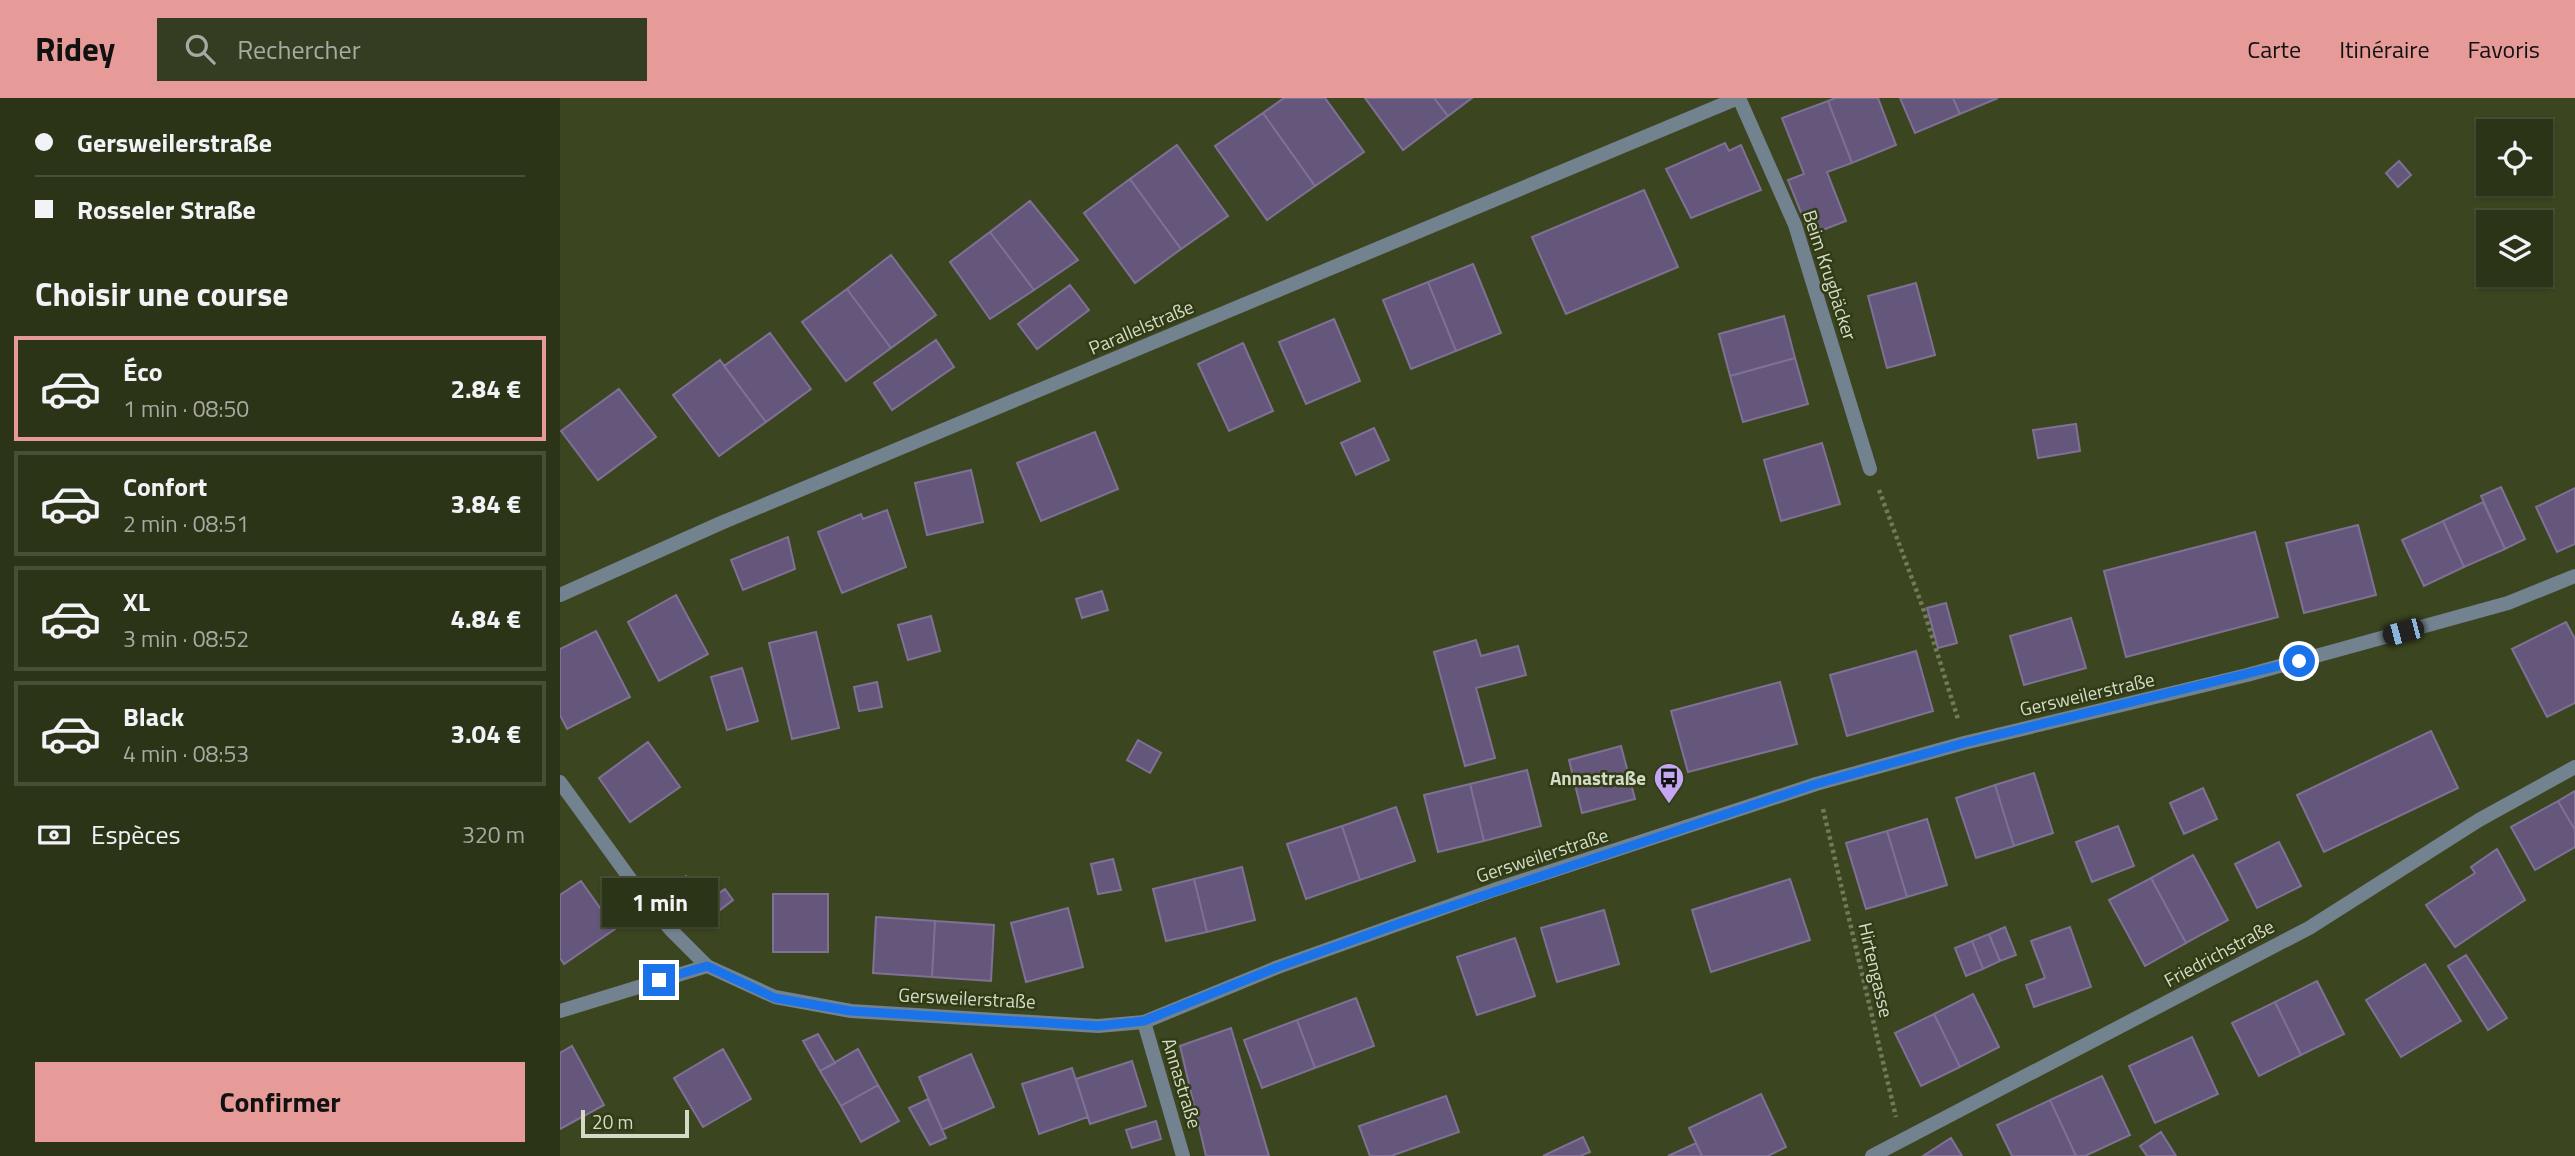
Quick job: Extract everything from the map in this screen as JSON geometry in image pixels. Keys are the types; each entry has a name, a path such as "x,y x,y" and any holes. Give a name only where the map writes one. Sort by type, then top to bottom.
{"street":[{"name":"Beim Krugbäcker","path":"1739,98 1796,225 1870,469"},
{"name":"Parallelstraße","path":"560,594 734,517 1739,98"},
{"name":"Gersweilerstraße","path":"560,782 639,891 707,966 775,998 851,1011 1098,1026 1144,1021 1278,967 1494,890 1816,784 1964,743 2247,675 2508,603 2575,576"},
{"name":"Friedrichstraße","path":"1872,1156 2309,928 2479,820 2575,768"},
{"path":"560,1011 707,966"},
{"name":"Annastraße","path":"1144,1021 1184,1156"}],"path":[{"path":"1870,469 1923,608 1964,743"},
{"name":"Hirtengasse","path":"1822,805 1901,1140"}],"building":[{"path":"1284,98 1325,98 1364,152 1315,186 1263,113"},
{"path":"1365,98 1434,98 1448,116 1403,150"},
{"path":"1434,98 1472,98 1448,116"},
{"path":"1835,98 1878,98 1896,145 1852,163 1828,101"},
{"path":"1900,98 1953,98 1960,114 1915,133"},
{"path":"1953,98 1998,98 1960,114"},
{"path":"1828,101 1852,163 1827,172 1846,221 1810,235 1788,180 1804,174 1782,118"},
{"path":"1263,113 1315,186 1267,220 1215,146"},
{"path":"1725,143 1729,151 1741,145 1761,190 1691,218 1666,169"},
{"path":"1177,145 1228,216 1181,249 1130,179"},
{"path":"2399,161 2411,175 2398,187 2386,173"},
{"path":"1130,179 1181,249 1135,283 1084,213"},
{"path":"1644,190 1678,267 1566,314 1532,237"},
{"path":"1030,201 1078,260 1034,290 990,232"},
{"path":"990,232 1034,290 990,319 950,262"},
{"path":"891,255 936,315 891,348 847,289"},
{"path":"1473,264 1501,333 1456,351 1428,282"},
{"path":"1428,282 1456,351 1411,369 1383,300"},
{"path":"1916,283 1935,355 1887,368 1868,296"},
{"path":"1070,285 1089,310 1037,349 1018,324"},
{"path":"847,289 891,348 846,381 802,322"},
{"path":"1784,316 1795,358 1730,376 1719,334"},
{"path":"1334,319 1360,381 1306,404 1279,342"},
{"path":"770,333 811,389 766,422 724,366"},
{"path":"936,340 954,367 892,410 874,383"},
{"path":"1243,343 1273,411 1229,431 1198,364"},
{"path":"1795,358 1808,404 1743,422 1730,376"},
{"path":"720,360 766,422 719,456 673,395"},
{"path":"619,389 656,437 598,480 561,431"},
{"path":"2076,424 2080,451 2038,458 2033,430"},
{"path":"1374,428 1389,460 1356,475 1341,443"},
{"path":"1095,432 1118,489 1041,521 1017,463"},
{"path":"1822,443 1840,504 1781,521 1764,460"},
{"path":"971,470 983,522 927,535 915,483"},
{"path":"2501,487 2525,539 2505,549 2481,496"},
{"path":"2575,488 2575,544 2557,552 2536,507"},
{"path":"2483,502 2505,549 2464,567 2443,521"},
{"path":"887,510 906,567 842,593 818,532 861,514 863,519"},
{"path":"2443,521 2464,567 2424,586 2402,540"},
{"path":"2358,525 2376,595 2304,613 2286,543"},
{"path":"2255,532 2278,617 2126,657 2104,571"},
{"path":"788,537 795,569 743,590 731,560"},
{"path":"1102,591 1108,610 1082,618 1076,599"},
{"path":"676,595 708,654 659,681 628,622"},
{"path":"1946,603 1957,643 1938,648 1927,608"},
{"path":"931,616 940,651 908,660 898,625"},
{"path":"2071,618 2086,668 2024,685 2010,636"},
{"path":"2566,622 2575,639 2575,703 2547,717 2512,649"},
{"path":"596,631 630,697 567,729 560,715 560,649"},
{"path":"816,632 839,728 792,739 769,643"},
{"path":"1476,640 1481,656 1518,646 1526,675 1476,688 1495,758 1465,766 1434,652"},
{"path":"1916,651 1933,711 1847,736 1830,675"},
{"path":"742,668 758,721 727,730 711,677"},
{"path":"877,682 882,707 859,711 854,687"},
{"path":"1780,682 1797,744 1688,772 1671,711"},
{"path":"2431,731 2458,788 2324,852 2297,795"},
{"path":"1138,740 1161,753 1150,773 1127,760"},
{"path":"648,742 680,787 630,822 599,778"},
{"path":"1621,746 1635,799 1582,813 1569,760"},
{"path":"1527,770 1541,826 1484,841 1470,784"},
{"path":"2034,773 2053,833 2014,846 1995,785"},
{"path":"1470,784 1484,841 1438,852 1424,795"},
{"path":"1995,785 2014,846 1976,858 1956,798"},
{"path":"2203,788 2217,819 2184,834 2170,803"},
{"path":"2575,791 2575,830 2558,801"},
{"path":"2558,801 2575,830 2575,847 2535,870 2511,827"},
{"path":"1396,807 1415,861 1360,880 1342,826"},
{"path":"1927,819 1947,885 1907,897 1887,831"},
{"path":"1342,826 1360,880 1306,899 1287,844"},
{"path":"2118,826 2134,866 2092,882 2076,842"},
{"path":"1887,831 1907,897 1866,909 1846,843"},
{"path":"2279,842 2301,886 2257,908 2235,864"},
{"path":"2497,849 2525,900 2455,947 2426,905 2475,873 2471,867"},
{"path":"2193,855 2228,920 2186,943 2151,878"},
{"path":"1113,859 1121,890 1098,894 1091,864"},
{"path":"1242,867 1255,920 1207,932 1194,879"},
{"path":"686,876 695,888 680,898 672,887"},
{"path":"2151,878 2186,943 2145,966 2109,900"},
{"path":"1194,879 1207,932 1166,941 1153,889"},
{"path":"1790,879 1810,940 1711,972 1692,910"},
{"path":"581,881 615,929 564,964 560,958 560,895"},
{"path":"725,889 733,900 711,917 702,905"},
{"path":"773,894 828,894 828,952 773,952"},
{"path":"1068,908 1083,967 1026,982 1011,923"},
{"path":"1604,910 1619,964 1557,982 1541,928"},
{"path":"876,917 935,921 932,977 873,973"},
{"path":"935,921 994,925 991,981 932,977"},
{"path":"2005,927 2016,955 2000,961 1989,934"},
{"path":"2070,927 2091,987 2034,1007 2026,985 2045,978 2031,941"},
{"path":"1989,934 2000,961 1983,969 1972,941"},
{"path":"1515,938 1535,996 1477,1015 1457,957"},
{"path":"1972,941 1983,969 1966,976 1955,948"},
{"path":"2466,955 2507,1018 2488,1030 2448,966"},
{"path":"2425,964 2461,1021 2401,1057 2366,1000"},
{"path":"2317,981 2344,1034 2301,1055 2275,1002"},
{"path":"1973,994 1999,1047 1960,1067 1934,1014"},
{"path":"1356,998 1374,1046 1315,1068 1297,1020"},
{"path":"2275,1002 2301,1055 2259,1076 2232,1023"},
{"path":"1934,1014 1960,1067 1921,1086 1895,1033"},
{"path":"1297,1020 1315,1068 1262,1088 1244,1040"},
{"path":"1231,1028 1269,1156 1206,1156 1180,1046"},
{"path":"818,1034 835,1063 820,1071 803,1041"},
{"path":"2192,1037 2218,1094 2155,1123 2129,1066"},
{"path":"572,1046 604,1105 560,1129 560,1053"},
{"path":"723,1049 751,1099 703,1127 674,1078"},
{"path":"858,1049 878,1085 841,1106 820,1071"},
{"path":"971,1054 994,1107 942,1130 919,1077"},
{"path":"1132,1061 1146,1106 1090,1124 1076,1079"},
{"path":"1072,1068 1088,1117 1039,1134 1022,1084"},
{"path":"2102,1076 2130,1135 2085,1156 2076,1156 2050,1100"},
{"path":"878,1085 899,1121 861,1142 841,1106"},
{"path":"1761,1094 1786,1147 1768,1156 1702,1156 1689,1128"},
{"path":"1446,1096 1459,1132 1391,1156 1370,1156 1359,1126"},
{"path":"928,1099 946,1138 930,1145 909,1108"},
{"path":"2050,1100 2076,1156 2012,1156 1997,1125"},
{"path":"1156,1121 1161,1139 1132,1148 1126,1130"},
{"path":"2161,1132 2176,1156 2147,1156 2140,1146"},
{"path":"1583,1137 1590,1152 1580,1156 1543,1156"},
{"path":"1951,1138 1962,1156 1923,1156"},
{"path":"1696,1143 1702,1156 1668,1156"}],"place":[{"name":"Annastraße","path":"1669,805"}],"route":[{"path":"659,980 707,966 775,998 851,1011 1098,1026 1144,1021 1278,967 1494,890 1816,784 1964,743 2299,661"}]}
